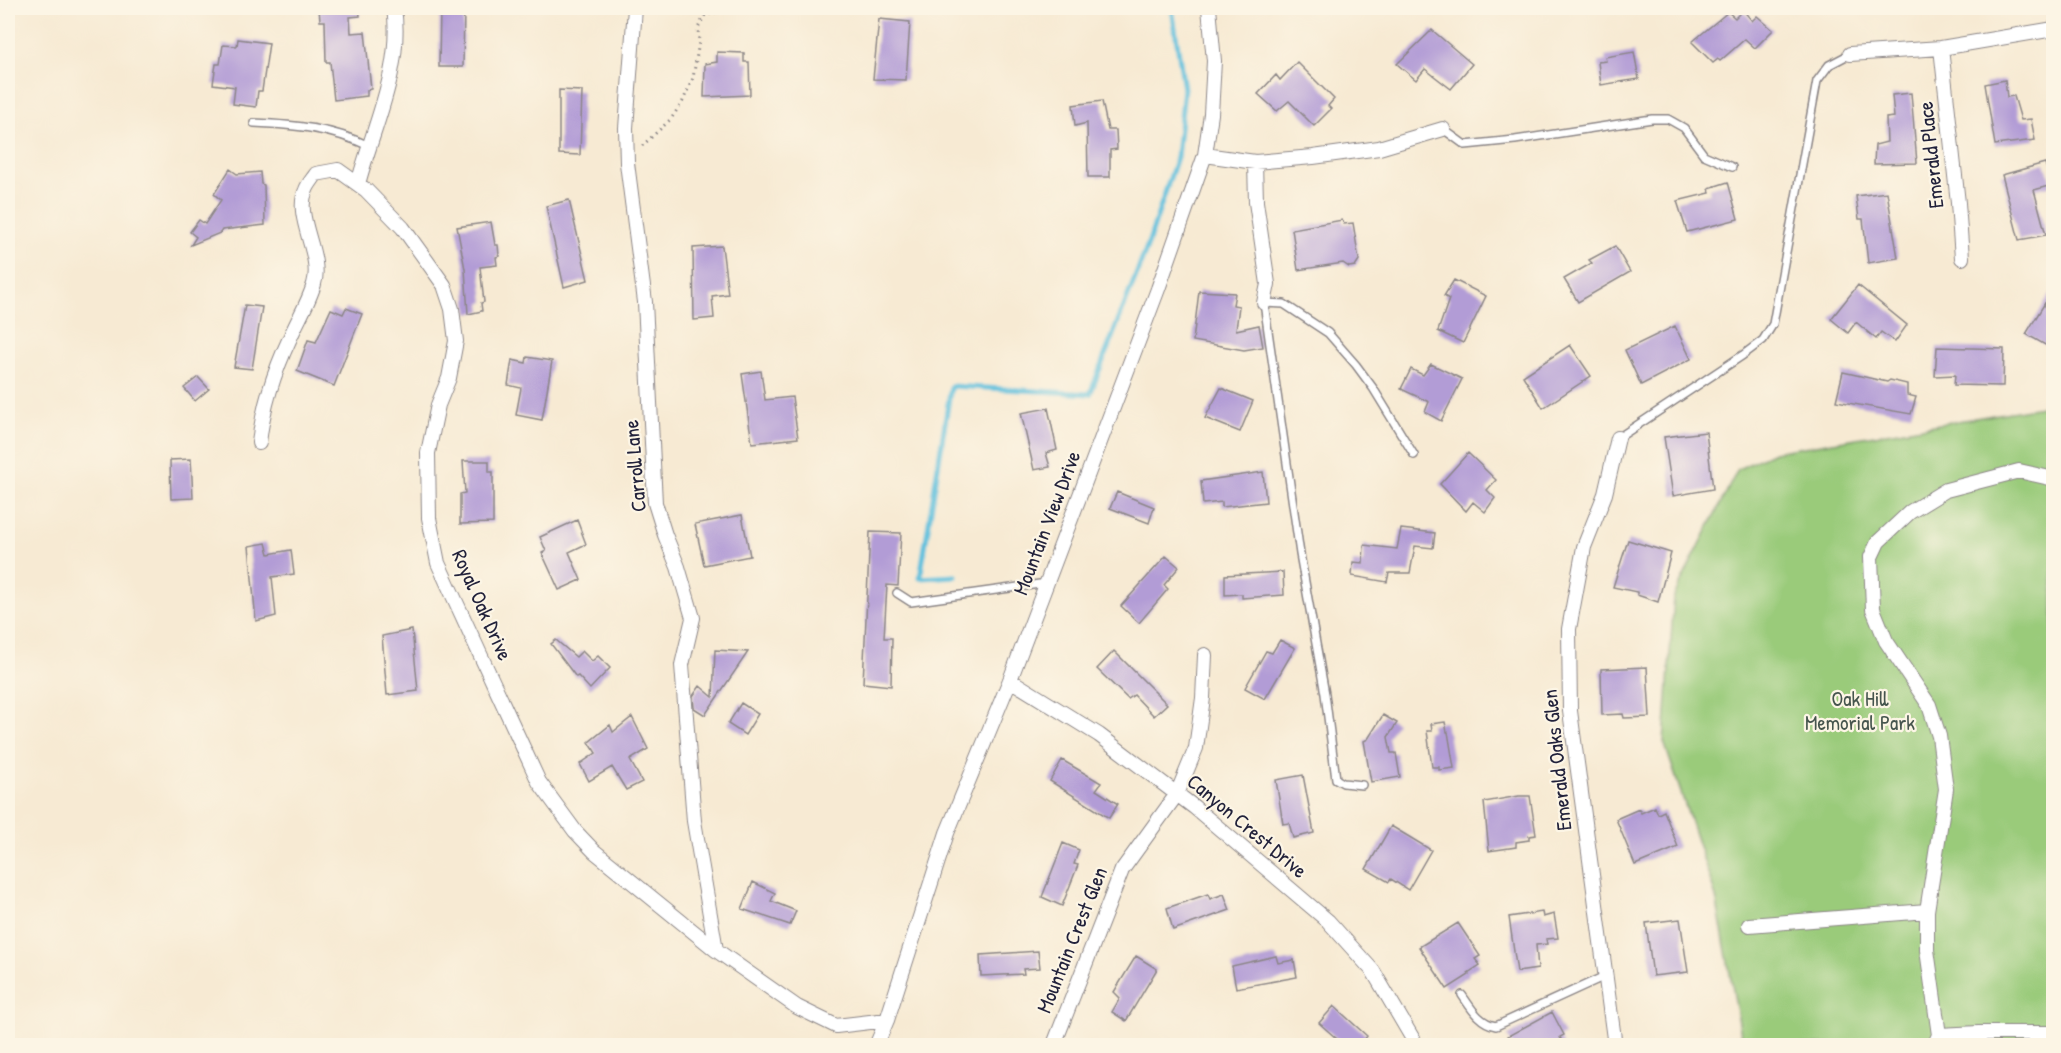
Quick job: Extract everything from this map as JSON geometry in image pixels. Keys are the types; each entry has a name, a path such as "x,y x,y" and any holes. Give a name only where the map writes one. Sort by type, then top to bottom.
{"street":[{"path":"358,184 389,80 394,51 396,22 394,8"},
{"name":"Carroll Lane","path":"635,8 626,129 627,163 645,302 656,503 664,535 678,567 693,618 682,665 694,820 716,950"},
{"name":"Mountain View Drive","path":"876,1046 887,1020 947,833 1047,583 1158,289 1205,155 1211,114 1214,61 1209,8"},
{"path":"1850,54 1941,48 2054,29"},
{"name":"Emerald Place","path":"1941,48 1962,258"},
{"path":"1205,155 1255,162 1313,157 1379,148 1443,129"},
{"path":"1255,162 1256,202 1268,284 1264,303"},
{"name":"Royal Oak Drive","path":"259,443 261,423 269,391 282,354 315,283 315,265 303,206 305,191 316,174 338,170 366,190 403,228 444,285 452,309 456,341 449,378 438,405 428,453 429,518 438,563 540,782 575,831 594,851 716,950 797,1007 836,1026 887,1020"},
{"name":"Emerald Oaks Glen","path":"1615,1046 1570,711 1569,629 1584,546 1605,494 1618,438"},
{"path":"2054,479 2019,471 1946,490 1910,512 1878,542 1872,557 1873,609 1886,641 1929,705 1940,736 1946,789 1927,911 1927,950 1936,1040 2050,1033 2054,1036"},
{"name":"Mountain Crest Glen","path":"1055,1046 1054,1042 1065,1013 1122,870 1177,795 1196,748 1203,698 1204,655"},
{"name":"Canyon Crest Drive","path":"1010,680 1099,735 1177,795 1328,921 1373,970 1417,1046"},
{"path":"1749,925 1927,911"}],"lane":[{"path":"1618,438 1743,355 1763,340 1773,324 1817,81 1829,65 1850,54"},
{"path":"1443,129 1465,145 1515,140 1652,119 1668,119 1684,128 1704,155 1732,167"},
{"path":"254,123 329,131 345,135 369,146"},
{"path":"1362,785 1342,783 1336,779 1334,771 1325,694 1300,554 1264,303 1284,304 1328,333 1373,388 1414,455"},
{"path":"897,593 911,602 1047,583"},
{"path":"1462,995 1478,1017 1489,1025 1496,1026 1605,975"}],"path":[{"path":"627,163 671,119 683,101 693,78 699,42 698,28 705,15 724,11 794,8"}],"green space":[{"name":"Oak Hill Memorial Park","path":"2053,405 2053,1045 1743,1045 1716,897 1664,742 1674,596 1738,469 1774,452"}],"building":[{"path":"319,8 359,8 360,16 350,17 351,33 365,32 371,89 367,90 367,96 334,100 330,62 326,62 325,21 320,21"},
{"path":"440,8 464,8 463,67 439,67"},
{"path":"1743,10 1752,21 1757,16 1773,30 1755,48 1745,39 1720,61 1718,59 1713,63 1692,42 1728,12 1735,18"},
{"path":"879,19 910,22 906,80 873,79"},
{"path":"1432,30 1472,64 1451,89 1425,69 1416,80 1397,64"},
{"path":"238,39 269,43 262,91 258,91 256,107 233,104 235,87 213,84 216,64 220,64 223,45 237,46"},
{"path":"717,52 744,53 744,62 749,62 750,95 704,97 705,64 717,62"},
{"path":"1634,52 1639,79 1601,85 1598,62 1606,61 1605,57"},
{"path":"1297,62 1334,99 1328,106 1331,109 1314,126 1289,101 1277,111 1258,94 1276,75 1280,80"},
{"path":"2005,80 2007,97 2014,96 2021,120 2031,119 2035,140 1995,145 1985,84"},
{"path":"559,90 582,91 580,155 559,154"},
{"path":"1911,93 1917,163 1874,164 1875,145 1887,142 1886,118 1894,117 1892,95"},
{"path":"1102,101 1108,130 1116,130 1117,149 1110,150 1110,177 1088,177 1087,123 1075,126 1073,105"},
{"path":"2045,163 2052,185 2034,190 2046,235 2019,240 2002,175"},
{"path":"230,169 237,174 260,172 261,184 264,185 265,225 222,230 220,233 191,245 196,237 190,232 199,220 205,224 221,200 214,194"},
{"path":"1728,182 1738,219 1687,232 1677,201 1710,193 1709,188"},
{"path":"1887,192 1898,258 1868,263 1863,219 1859,219 1856,196"},
{"path":"569,200 588,280 564,287 546,206"},
{"path":"1342,220 1344,224 1353,223 1359,260 1355,266 1349,267 1343,263 1298,270 1292,229"},
{"path":"491,222 495,245 498,245 497,265 480,267 484,302 481,303 482,311 468,314 465,269 457,227"},
{"path":"722,246 728,294 712,296 714,318 694,320 693,248"},
{"path":"1615,246 1630,272 1578,302 1564,279 1592,263 1589,260"},
{"path":"1454,280 1486,296 1463,343 1438,331 1449,299 1444,296"},
{"path":"1858,285 1907,325 1895,342 1881,332 1876,339 1856,322 1848,333 1831,319"},
{"path":"2054,288 2054,350 2026,334"},
{"path":"1199,291 1235,293 1233,305 1239,306 1236,330 1259,325 1263,347 1244,350 1193,341"},
{"path":"245,305 262,307 252,369 234,367"},
{"path":"346,308 362,314 334,386 297,371 308,340 316,342 331,309 343,314"},
{"path":"1675,326 1691,359 1641,385 1625,350"},
{"path":"1570,345 1591,376 1543,408 1523,376"},
{"path":"1937,347 2004,349 2003,386 1954,385 1955,375 1935,376"},
{"path":"527,357 552,361 542,420 516,415 521,388 508,385 512,360 526,363"},
{"path":"1431,364 1462,379 1441,421 1425,412 1429,402 1401,389 1411,369 1423,375"},
{"path":"761,371 765,400 792,397 798,438 752,443 742,374"},
{"path":"1843,372 1907,384 1907,395 1916,397 1911,414 1836,401"},
{"path":"198,377 209,389 195,401 184,388"},
{"path":"1221,388 1253,401 1240,432 1205,418"},
{"path":"1048,408 1057,450 1046,453 1050,467 1034,470 1021,413"},
{"path":"1706,432 1713,489 1673,496 1664,437"},
{"path":"1468,453 1496,480 1487,490 1495,498 1485,512 1473,502 1466,511 1440,484"},
{"path":"191,459 193,498 171,499 170,460"},
{"path":"463,461 489,461 489,472 493,472 493,523 460,524 460,494 465,493"},
{"path":"1263,472 1266,502 1222,507 1222,502 1203,504 1201,481"},
{"path":"1117,492 1154,507 1149,523 1110,508"},
{"path":"742,515 750,556 704,565 695,524"},
{"path":"577,520 586,544 569,552 581,580 559,590 542,553 546,551 540,537"},
{"path":"1401,529 1435,533 1433,548 1415,546 1410,573 1389,573 1387,582 1352,576 1353,562 1363,563 1364,545 1397,549"},
{"path":"870,532 901,533 898,586 887,585 884,638 892,638 891,686 863,683"},
{"path":"1628,540 1671,553 1658,602 1637,595 1637,592 1613,587"},
{"path":"266,543 269,554 291,550 294,574 272,577 276,616 256,621 249,546"},
{"path":"1166,556 1179,567 1164,585 1168,589 1139,623 1121,606"},
{"path":"1283,572 1284,595 1242,598 1242,594 1225,595 1225,575"},
{"path":"412,630 418,691 387,695 382,636"},
{"path":"556,640 576,657 582,651 592,661 598,656 610,668 590,689 578,676 576,677 551,644"},
{"path":"1280,640 1295,648 1265,699 1245,688 1266,651 1272,653"},
{"path":"715,650 748,652 705,715 694,708 693,696 700,686 713,697"},
{"path":"1114,651 1167,704 1154,716 1134,695 1128,699 1097,669"},
{"path":"1647,667 1650,717 1624,718 1623,714 1602,715 1601,669"},
{"path":"741,703 758,714 745,735 728,724"},
{"path":"1383,715 1397,723 1388,737 1391,753 1396,753 1400,777 1371,782 1364,741 1368,739"},
{"path":"632,717 648,749 630,760 642,782 626,790 612,767 589,781 580,764 596,753 589,742 610,725 613,732"},
{"path":"1445,722 1454,768 1439,770 1439,767 1432,767 1427,731 1432,731 1431,724"},
{"path":"1062,760 1101,783 1096,790 1118,804 1109,818 1050,781"},
{"path":"1303,775 1314,833 1293,838 1289,823 1283,824 1276,780"},
{"path":"1530,796 1536,835 1529,836 1529,840 1516,842 1516,847 1489,851 1484,802"},
{"path":"1655,807 1658,814 1664,811 1678,847 1635,865 1616,819 1639,809 1641,813"},
{"path":"1391,826 1431,850 1408,890 1391,879 1389,882 1366,869"},
{"path":"1063,843 1079,850 1074,864 1078,865 1062,906 1042,897"},
{"path":"753,882 775,893 771,901 796,911 790,925 742,909"},
{"path":"1208,894 1210,899 1224,894 1230,910 1173,930 1167,908"},
{"path":"1542,912 1543,917 1554,914 1558,938 1546,939 1547,944 1536,945 1538,969 1517,972 1509,917"},
{"path":"1680,919 1688,972 1653,976 1646,923"},
{"path":"1458,923 1480,956 1475,959 1480,965 1447,989 1419,947"},
{"path":"1038,951 1040,968 1023,969 1024,974 981,976 980,955"},
{"path":"1136,956 1157,969 1126,1021 1112,1012 1120,998 1114,992"},
{"path":"1276,956 1278,963 1294,960 1297,977 1236,988 1232,966"},
{"path":"1334,1006 1367,1036 1360,1046 1345,1046 1319,1023"},
{"path":"1552,1012 1564,1035 1560,1037 1564,1046 1513,1046 1508,1036"}],"waterway":[{"path":"956,576 920,578 951,386 1090,394 1147,247 1177,157 1184,89 1172,8"}]}
